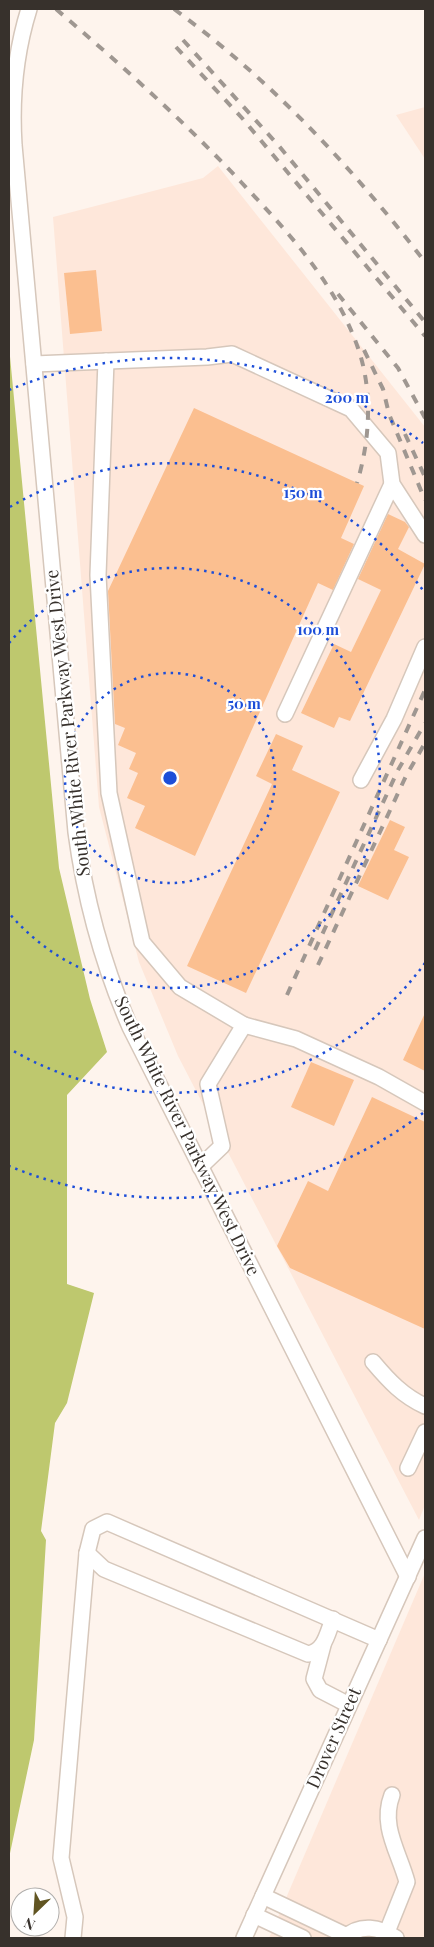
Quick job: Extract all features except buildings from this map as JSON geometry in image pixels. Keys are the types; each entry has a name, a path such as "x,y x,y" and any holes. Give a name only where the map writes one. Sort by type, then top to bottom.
{"street":[{"name":"South White River Parkway West Drive","path":"29,9 17,60 13,119 76,832 86,890 106,966 125,1015 408,1577"},
{"path":"34,364 207,357 232,354 351,409 388,453 392,484 425,535"},
{"path":"106,361 98,575 109,793 142,942 180,987 244,1025 296,1039 379,1078 425,1103"},
{"path":"285,714 392,484"},
{"path":"361,780 394,719 425,647"},
{"path":"200,1167 222,1146 208,1084 244,1025"},
{"path":"374,1362 392,1384 410,1399 425,1406"},
{"path":"408,1468 425,1432"},
{"path":"73,1938 75,1917 60,1858 86,1553 93,1529 108,1522 379,1640"},
{"name":"Drover Street","path":"244,1938 425,1538"},
{"path":"86,1553 104,1569 308,1654 316,1652 323,1645"},
{"path":"333,1619 323,1645 314,1678 320,1690 349,1705"},
{"path":"263,1896 346,1937 366,1928 392,1935 407,1882 388,1827 388,1810 392,1795"},
{"path":"254,1915 298,1936"},
{"path":"275,1938 298,1936"}],"shaded area":[{"path":"425,107 425,159 396,115"},
{"path":"218,166 425,427 425,1505 419,1520 178,1056 139,962 99,807 53,217 203,178"},
{"path":"425,1573 425,1938 269,1938"}],"green space":[{"path":"9,346 59,868 90,999 107,1052 67,1095 67,1284 94,1293 67,1403 55,1423 41,1531 46,1540 34,1740 9,1858"}],"railway":[{"path":"56,9 151,93 219,159 293,239 337,301 358,348 363,364 368,398 365,450 357,483"},
{"path":"174,9 244,65 308,126 368,192 425,262"},
{"path":"183,40 279,146 425,322"},
{"path":"176,47 242,118 425,336"},
{"path":"338,294 398,368 425,418"},
{"path":"364,350 383,389 389,414 425,500"},
{"path":"405,434 425,477"},
{"path":"287,995 425,690"},
{"path":"315,950 398,770 425,723"},
{"path":"318,965 406,776 425,743"}]}
